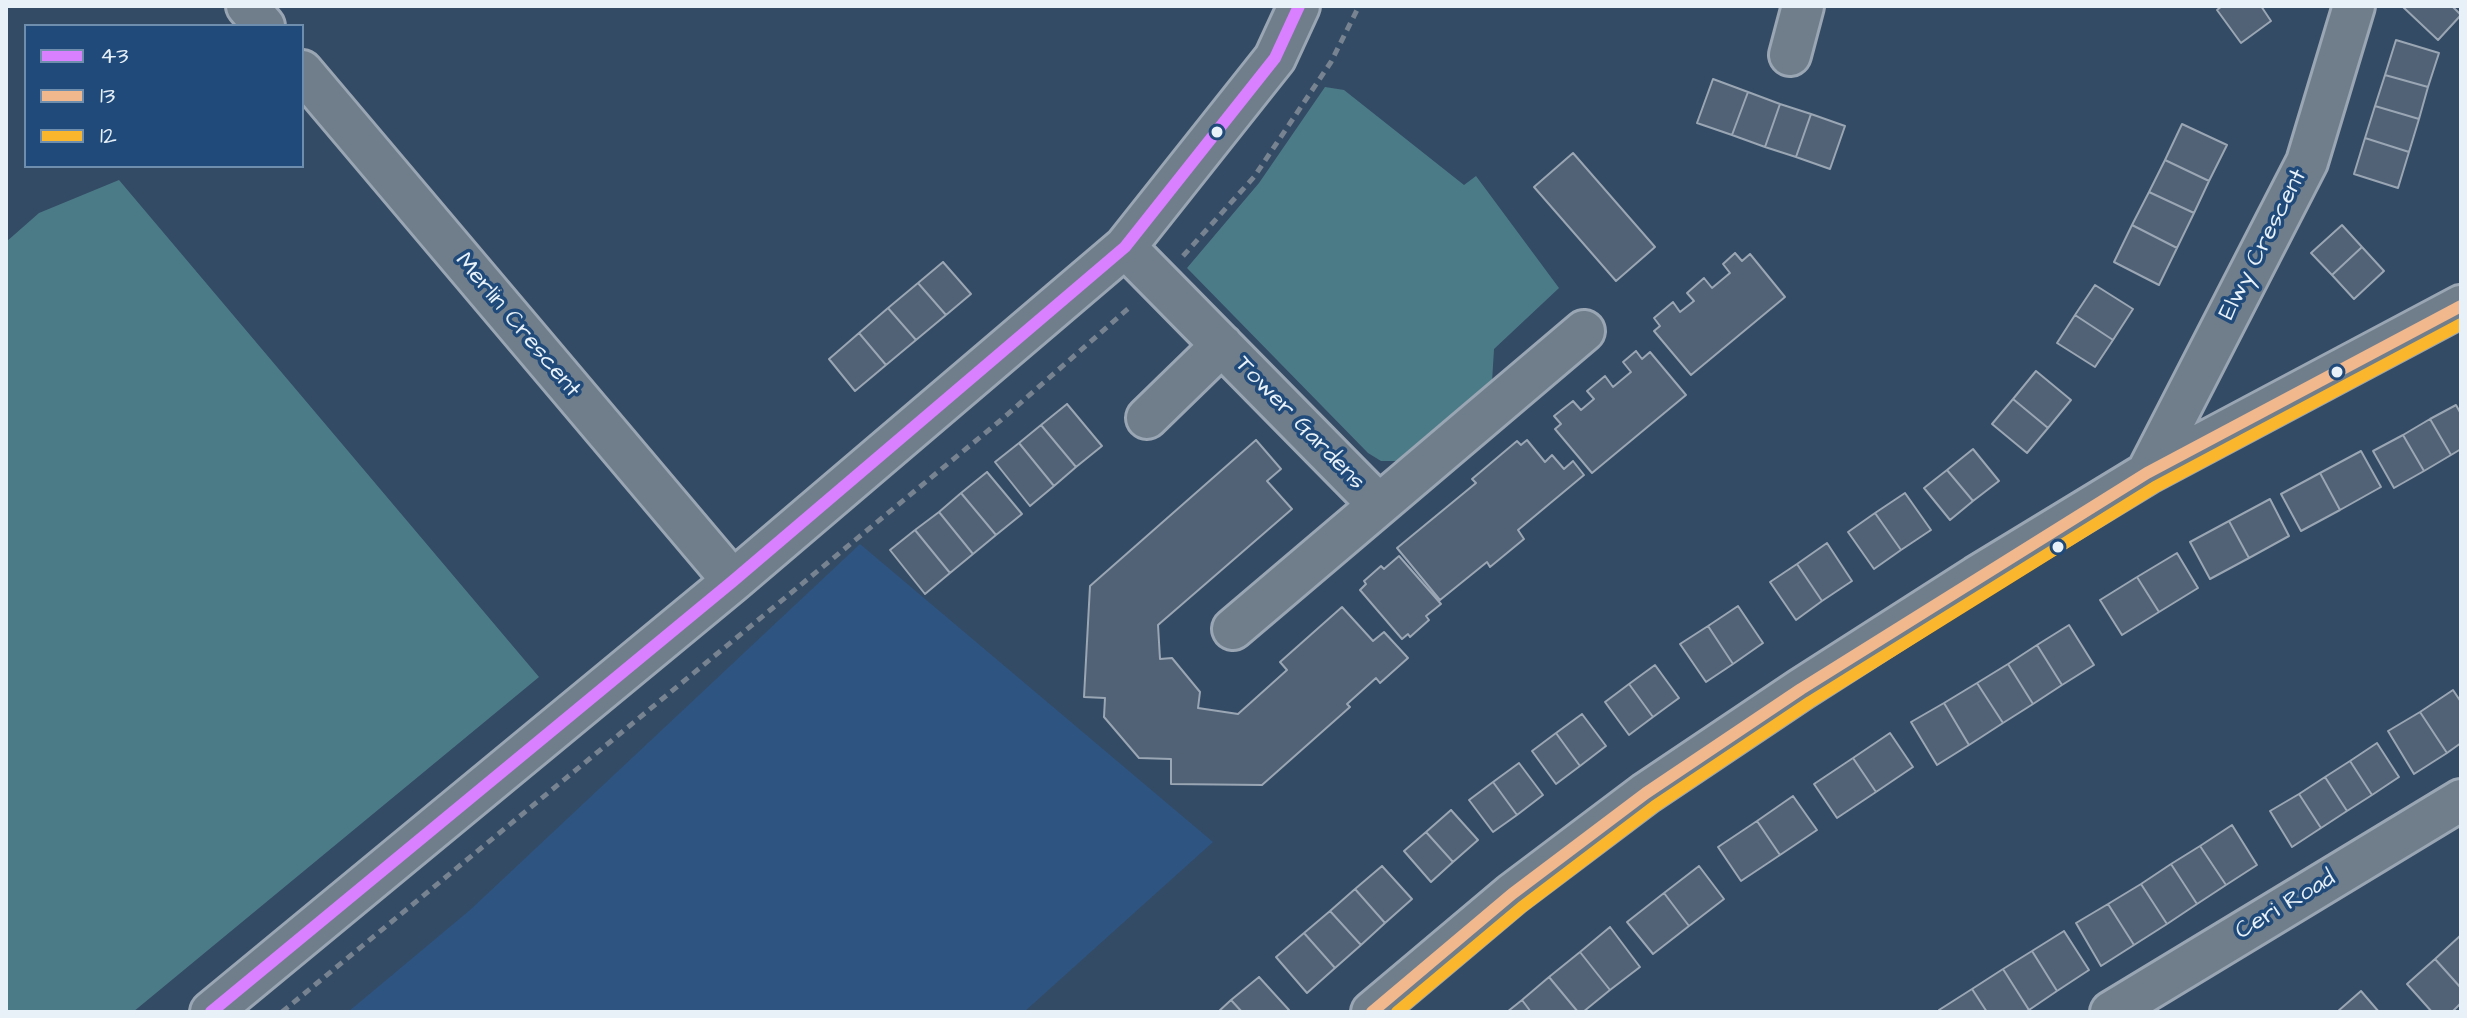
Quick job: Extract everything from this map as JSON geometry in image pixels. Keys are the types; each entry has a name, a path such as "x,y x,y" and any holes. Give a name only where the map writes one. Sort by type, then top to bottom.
{"street":[{"path":"247,6 262,24"},
{"path":"211,1012 733,581 1125,247 1275,58 1299,6"},
{"path":"1790,55 1803,6"},
{"name":"Elwy Crescent","path":"2147,473 2307,162 2354,6"},
{"name":"Merlin Crescent","path":"304,73 733,581"},
{"name":"Tower Gardens","path":"1125,247 1379,505 1542,344 1584,331"},
{"path":"1372,1012 1512,894 1646,793 1976,577 2147,473 2461,306"},
{"path":"1147,418 1222,345"},
{"path":"1233,629 1379,505"},
{"name":"Ceri Road","path":"2111,1012 2461,800"}],"shaded area":[{"path":"860,544 1213,842 1024,1012 348,1012 470,910"}],"green space":[{"path":"1325,87 1344,90 1464,185 1476,176 1559,288 1494,349 1492,382 1398,461 1381,461 1368,453 1187,268 1259,183"},
{"path":"119,180 539,677 133,1012 6,1012 6,242 39,213"}],"building":[{"path":"2222,6 2261,6 2271,21 2241,43 2217,10"},
{"path":"2452,6 2461,15 2438,40 2403,7"},
{"path":"2396,40 2439,53 2428,87 2385,75"},
{"path":"2385,75 2428,87 2419,119 2375,106"},
{"path":"1713,79 1748,92 1732,135 1697,123"},
{"path":"1748,92 1780,104 1765,147 1732,135"},
{"path":"1780,104 1811,114 1796,157 1765,147"},
{"path":"2375,106 2419,119 2409,152 2365,138"},
{"path":"1811,114 1845,126 1830,169 1796,157"},
{"path":"2182,124 2227,145 2209,181 2165,160"},
{"path":"2365,138 2409,152 2398,188 2354,174"},
{"path":"1573,153 1655,247 1616,281 1534,187"},
{"path":"2165,160 2209,181 2194,213 2149,192"},
{"path":"2149,192 2194,213 2177,248 2132,225"},
{"path":"2132,225 2177,248 2159,285 2114,262"},
{"path":"2342,225 2362,247 2332,275 2311,253"},
{"path":"2362,247 2384,271 2354,299 2332,275"},
{"path":"1735,253 1742,261 1750,254 1785,297 1691,375 1654,331 1660,326 1654,318 1673,302 1680,312 1694,301 1687,293 1704,278 1712,288 1730,273 1723,264"},
{"path":"943,262 971,294 946,315 918,283"},
{"path":"918,283 946,315 916,340 888,308"},
{"path":"2095,285 2133,309 2113,340 2075,315"},
{"path":"888,308 916,340 886,365 859,333"},
{"path":"2075,315 2113,340 2095,367 2057,343"},
{"path":"859,333 886,365 855,391 829,359"},
{"path":"1636,351 1642,359 1650,352 1686,395 1592,473 1555,429 1561,424 1554,416 1573,401 1581,410 1594,399 1587,391 1605,376 1613,387 1631,372 1623,362"},
{"path":"2036,371 2071,400 2048,428 2013,399"},
{"path":"2013,399 2048,428 2027,453 1992,424"},
{"path":"1067,404 1102,446 1076,467 1041,425"},
{"path":"2456,405 2461,414 2461,449 2451,455 2430,419"},
{"path":"2430,419 2451,455 2424,471 2403,435"},
{"path":"1041,425 1076,467 1054,486 1019,443"},
{"path":"2403,435 2424,471 2394,488 2373,451"},
{"path":"1256,440 1281,469 1267,481 1292,509 1158,625 1160,659 1172,658 1200,692 1198,708 1238,714 1287,670 1280,662 1342,607 1373,641 1384,632 1408,658 1380,683 1376,678 1347,704 1350,707 1262,785 1171,784 1171,759 1139,758 1104,717 1105,698 1084,697 1090,586"},
{"path":"1527,440 1545,462 1552,455 1564,469 1573,461 1584,475 1518,530 1524,539 1490,567 1487,562 1440,600 1397,548 1476,483 1472,479 1517,441 1521,445"},
{"path":"1019,443 1054,486 1030,506 995,462"},
{"path":"1973,449 1999,481 1973,501 1947,470"},
{"path":"2361,451 2381,487 2340,510 2320,473"},
{"path":"1947,470 1973,501 1950,520 1924,488"},
{"path":"987,472 1022,514 996,535 961,493"},
{"path":"2320,473 2340,510 2301,531 2281,494"},
{"path":"961,493 996,535 973,554 939,512"},
{"path":"1905,493 1931,530 1901,550 1875,513"},
{"path":"2270,499 2289,536 2249,558 2229,521"},
{"path":"939,512 973,554 950,573 915,530"},
{"path":"1875,513 1901,550 1874,569 1848,532"},
{"path":"2229,521 2249,558 2210,579 2190,542"},
{"path":"915,530 950,573 925,594 890,550"},
{"path":"1827,543 1852,581 1822,601 1797,564"},
{"path":"2177,553 2198,588 2159,612 2137,577"},
{"path":"1399,556 1441,604 1426,616 1429,620 1410,637 1408,634 1402,639 1360,590 1366,584 1364,581 1381,566 1384,569"},
{"path":"1797,564 1822,601 1796,620 1770,582"},
{"path":"2137,577 2159,612 2122,635 2100,600"},
{"path":"1738,606 1763,643 1733,664 1708,626"},
{"path":"2069,625 2094,665 2062,685 2037,645"},
{"path":"1708,626 1733,664 1706,682 1680,644"},
{"path":"2037,645 2062,685 2033,704 2008,664"},
{"path":"2008,664 2033,704 2003,723 1977,683"},
{"path":"1655,665 1679,698 1653,717 1629,684"},
{"path":"1977,683 2003,723 1969,745 1944,703"},
{"path":"1629,684 1653,717 1629,735 1605,702"},
{"path":"2453,690 2461,702 2461,743 2447,753 2420,712"},
{"path":"1944,703 1969,745 1937,765 1911,722"},
{"path":"2420,712 2447,753 2414,774 2388,731"},
{"path":"1582,714 1606,746 1580,766 1556,733"},
{"path":"1556,733 1580,766 1556,784 1532,751"},
{"path":"1890,733 1913,767 1876,792 1853,758"},
{"path":"2377,743 2399,777 2372,795 2350,761"},
{"path":"1853,758 1876,792 1837,818 1814,784"},
{"path":"2350,761 2372,795 2347,811 2325,777"},
{"path":"1519,763 1543,795 1517,815 1493,782"},
{"path":"2325,777 2347,811 2321,828 2299,794"},
{"path":"1493,782 1517,815 1493,832 1469,800"},
{"path":"2299,794 2321,828 2292,847 2270,811"},
{"path":"1793,796 1817,830 1780,855 1757,821"},
{"path":"1451,810 1478,840 1453,862 1426,832"},
{"path":"1757,821 1780,855 1741,881 1718,847"},
{"path":"2232,825 2257,865 2226,885 2200,846"},
{"path":"1426,832 1453,862 1431,882 1404,851"},
{"path":"2200,846 2226,885 2197,904 2171,864"},
{"path":"2171,864 2197,904 2167,924 2141,884"},
{"path":"1382,866 1412,899 1385,923 1355,889"},
{"path":"1699,866 1724,899 1689,926 1664,893"},
{"path":"2141,884 2167,924 2134,945 2108,904"},
{"path":"1355,889 1385,923 1361,945 1330,911"},
{"path":"1664,893 1689,926 1653,954 1627,922"},
{"path":"2108,904 2134,945 2101,966 2076,923"},
{"path":"1330,911 1361,945 1335,968 1304,933"},
{"path":"1610,927 1640,967 1610,990 1580,952"},
{"path":"2064,931 2089,970 2057,991 2032,951"},
{"path":"1304,933 1335,968 1307,993 1276,957"},
{"path":"2461,935 2461,988 2435,959"},
{"path":"2032,951 2057,991 2029,1010 2003,969"},
{"path":"1580,952 1610,990 1583,1012 1578,1012 1549,977"},
{"path":"2435,959 2461,988 2461,1003 2452,1012 2432,1012 2407,984"},
{"path":"2003,969 2029,1010 1987,1012 1972,989"},
{"path":"1259,977 1289,1010 1242,1012 1231,1000"},
{"path":"1549,977 1578,1012 1531,1012 1522,1000"},
{"path":"1972,989 1987,1012 1939,1010"},
{"path":"2361,991 2379,1012 2337,1012"},
{"path":"1231,1000 1242,1012 1218,1012"},
{"path":"1522,1000 1531,1012 1507,1012"}],"transit line":[{"name":"43","path":"211,1012 733,581 1125,247 1275,58 1299,6"},
{"name":"13","path":"1372,1012 1512,894 1646,793 1801,689 2147,473 2461,306"},
{"name":"12","path":"1397,1012 1522,907 1655,806 1810,702 2155,487 2461,324"}]}
